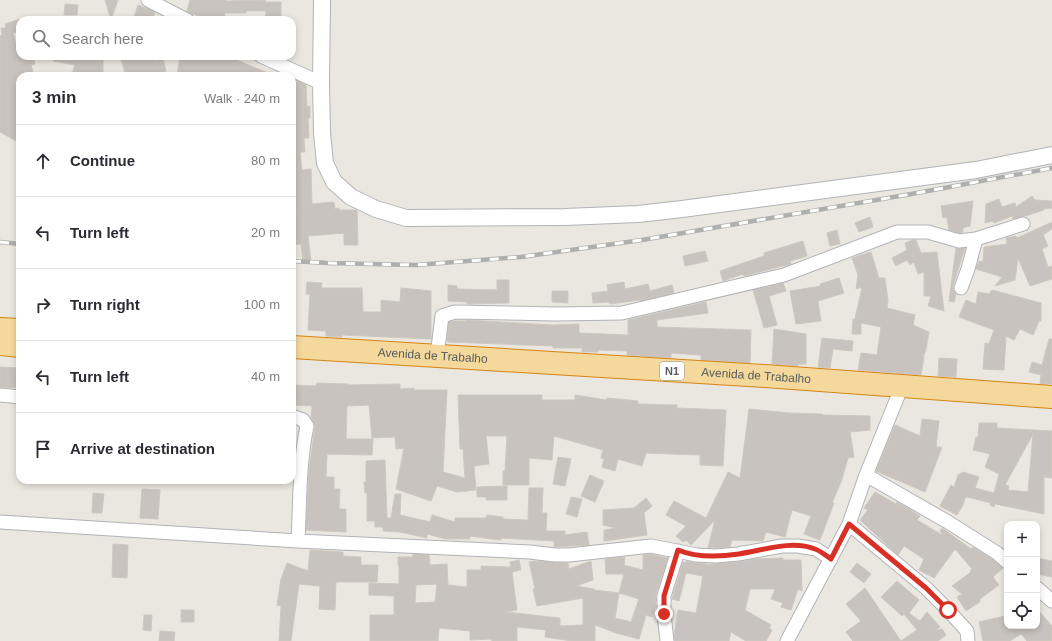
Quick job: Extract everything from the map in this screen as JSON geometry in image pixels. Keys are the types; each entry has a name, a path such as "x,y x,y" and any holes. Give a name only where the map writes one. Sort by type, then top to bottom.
{"highway":[{"path":"0,328 16,330"},
{"path":"0,344 16,346"},
{"name":"Avenida de Trabalho","path":"296,347 437,356 630,375"},
{"name":"Avenida de Trabalho","path":"296,361 630,375 900,393 1052,397"},
{"name":"Avenida de Trabalho","path":"900,393 1052,411"}],"street":[{"path":"148,0 179,16"},
{"path":"322,0 321,83 322,133 325,163 334,182 351,197 376,209 406,218 565,217 646,213 976,170 1052,155"},
{"path":"270,60 321,83"},
{"path":"437,356 442,316 455,312 556,314 622,313 784,275 897,232 928,232 959,241 976,239 1023,224"},
{"path":"961,288 976,239"},
{"path":"787,641 849,524 866,475 900,393"},
{"path":"0,395 16,397"},
{"path":"296,417 303,420 307,426 301,469 298,541"},
{"path":"866,475 948,522 997,553 1004,559"},
{"path":"0,522 298,541 530,552 555,555 569,555 651,546 678,550 697,556 716,556 738,554 782,546 798,546 816,549 831,559"},
{"path":"849,524 926,588 967,632 968,641"},
{"path":"667,641 664,596 678,550"},
{"path":"1040,590 1051,598"}],"building":[{"path":"105,0 118,0 112,16 110,16"},
{"path":"190,0 265,0 265,2 281,2 281,16 265,16 266,11 246,11 246,13 225,13 225,16 199,16 187,11"},
{"path":"65,4 78,5 77,15 64,15"},
{"path":"138,5 155,12 154,16 134,16"},
{"path":"16,20 16,32 13,33 16,44 16,60 34,60 35,64 31,65 33,72 16,72 16,141 0,132 0,36 2,35 1,28 6,28 5,24"},
{"path":"103,60 103,72 72,72 75,65 53,61"},
{"path":"121,60 163,60 166,71 161,72 125,72"},
{"path":"179,60 237,60 265,72 177,72"},
{"path":"296,80 306,85 307,107 310,106 310,118 308,118 309,138 304,138 305,152 300,152 302,170 311,169 312,204 334,202 335,209 357,210 358,245 344,245 344,233 308,236 311,261 303,262 301,244 296,245"},
{"path":"1032,196 1035,200 1052,201 1052,208 1043,209 1044,210 1013,219 1012,216 994,223 993,221 985,223 986,204 999,199 1002,207 1015,203 1016,207"},
{"path":"973,201 970,226 963,228 963,232 960,233 949,230 947,217 943,218 941,206"},
{"path":"870,217 873,227 859,232 855,223"},
{"path":"1052,222 1052,229 1043,235 1048,246 1042,249 1048,267 1052,266 1052,279 1030,286 1018,258 1015,280 995,286 1002,277 976,269 979,261 983,262 984,247 1007,244 1006,238 1016,236 1017,238"},
{"path":"837,230 840,244 830,246 827,233"},
{"path":"916,240 921,253 937,252 944,311 928,306 931,296 924,296 924,272 918,274 914,262 910,265 907,260 896,266 892,258 907,250 905,243"},
{"path":"803,241 807,256 790,261 791,264 744,276 743,274 723,281 720,271 764,256 764,253"},
{"path":"956,248 965,248 953,286 953,290 956,294 954,302 949,301"},
{"path":"705,251 708,261 685,266 683,256"},
{"path":"871,252 879,278 885,278 888,301 887,308 915,315 913,325 929,332 923,357 921,375 858,370 861,353 877,355 881,327 861,323 861,334 852,334 853,319 855,319 862,287 856,289 858,275 852,258"},
{"path":"839,278 844,293 818,301 821,321 796,324 790,291 821,286 820,284"},
{"path":"497,280 509,280 509,303 467,304 467,302 448,301 448,285 457,286 457,289 497,290"},
{"path":"307,282 322,283 321,288 362,288 363,312 381,312 381,300 400,302 401,288 431,291 431,339 342,335 342,337 326,336 326,331 308,330 310,294 306,294"},
{"path":"624,282 625,289 648,284 650,291 672,285 674,293 640,301 610,304 609,302 593,303 592,293 608,291 607,285"},
{"path":"783,283 786,291 769,296 777,325 764,328 753,290"},
{"path":"992,290 1041,303 1041,321 1039,321 1033,335 1020,329 1014,340 1006,336 1004,370 983,369 985,343 989,344 994,330 959,317 966,300 976,304 978,292 989,294"},
{"path":"552,291 568,291 568,303 552,302"},
{"path":"706,302 708,313 657,320 657,327 751,330 750,363 701,360 701,355 671,353 671,358 627,355 627,351 598,350 598,352 582,352 582,348 553,348 553,346 448,342 447,340 449,322 466,320 553,325 579,324 579,333 628,335 628,320"},
{"path":"774,329 806,334 806,364 798,364 798,366 772,364"},
{"path":"822,338 853,341 852,351 833,349 830,368 818,367"},
{"path":"1049,339 1052,339 1052,384 1040,384 1041,375 1029,372 1032,362 1042,365"},
{"path":"939,358 957,359 956,377 938,376"},
{"path":"0,367 16,368 16,388 0,387"},
{"path":"317,383 348,385 400,384 400,389 414,388 414,390 447,390 443,472 465,478 463,449 460,449 458,395 542,395 542,400 575,400 575,395 607,400 607,398 638,401 638,404 677,405 677,408 726,410 723,466 700,465 700,455 646,453 642,466 618,459 615,471 602,467 604,459 601,458 603,450 554,436 552,460 529,458 529,485 503,485 507,436 486,436 489,464 474,466 476,490 457,492 437,486 431,501 396,489 404,448 396,449 395,437 372,438 369,405 347,406 346,439 373,439 372,455 327,454 326,477 334,477 334,489 340,489 339,509 346,509 346,532 306,530 309,470 315,427 311,417 312,406 296,405 296,385 316,386"},
{"path":"749,409 823,415 870,416 870,430 850,432 854,457 848,458 841,482 832,503 834,503 820,540 804,534 811,516 792,510 785,537 766,532 763,541 732,540 730,547 708,548 715,520 691,545 686,540 683,542 676,536 686,526 666,515 674,501 706,518 728,472 740,478"},
{"path":"922,419 939,421 936,447 942,447 925,492 876,471 895,425 920,436"},
{"path":"979,423 997,423 997,428 1052,431 1052,478 1044,477 1044,514 995,504 994,507 990,505 991,503 967,497 965,498 957,515 940,506 951,485 954,487 958,475 963,472 979,477 975,488 994,493 999,474 985,467 990,454 973,450 976,437 978,437","holes":["1033,434 1028,492 1008,490 1009,486 1005,485"]},
{"path":"558,457 571,459 565,486 553,484"},
{"path":"385,460 387,518 391,518 395,494 401,494 400,515 430,522 432,515 455,522 455,518 486,518 487,515 503,517 503,519 528,520 529,488 543,488 542,513 547,513 546,531 565,531 565,535 587,532 589,545 554,547 554,541 501,538 501,540 469,536 470,539 446,539 427,534 427,538 400,532 383,531 383,527 375,527 375,521 367,521 367,493 365,493 364,482 366,482 366,461"},
{"path":"590,475 604,481 595,502 581,496"},
{"path":"507,486 507,500 486,500 486,497 477,497 477,487"},
{"path":"142,489 160,490 158,519 140,518"},
{"path":"875,492 896,504 897,502 920,516 917,520 942,535 940,531 942,528 971,549 973,547 992,559 1003,568 993,577 999,585 980,599 980,602 966,611 957,597 962,594 952,586 971,572 970,571 972,569 955,549 934,578 919,570 924,559 904,546 898,555 860,520 868,510 864,508"},
{"path":"93,493 104,494 102,513 92,513"},
{"path":"571,497 582,499 577,517 566,514"},
{"path":"646,498 652,506 644,513 647,535 604,541 604,530 616,528 603,525 603,510 634,508"},
{"path":"113,544 128,545 127,578 112,577"},
{"path":"310,550 343,552 343,556 361,557 361,565 378,565 377,582 336,582 335,610 319,609 320,586 299,584 291,641 279,641 281,606 277,605 281,579 287,563 308,571"},
{"path":"413,554 429,555 430,565 447,564 448,585 467,587 467,570 481,570 481,566 511,567 510,562 519,560 521,570 512,572 517,610 506,612 560,618 560,626 583,625 583,598 537,606 529,562 568,563 569,569 591,561 593,580 576,586 619,593 624,574 606,574 605,559 625,557 624,565 643,570 643,555 651,554 668,558 656,594 656,605 652,617 646,615 639,639 616,633 595,625 595,641 572,641 545,637 546,630 517,627 517,641 492,641 490,639 470,640 470,631 439,628 438,641 370,641 370,615 394,615 394,596 369,595 369,583 399,584 398,557 413,557","holes":["437,584 435,602 415,603 416,585","619,593 639,599 631,622 615,618"]},
{"path":"783,558 783,560 801,560 802,591 798,589 791,610 781,607 783,603 771,599 775,589 750,589 745,610 771,625 769,628 772,630 766,641 746,641 731,632 729,641 675,641 674,636 678,610 696,613 703,576 686,573 679,601 672,599 683,562 686,563 686,561 712,565 711,564 756,559"},
{"path":"1040,559 1052,561 1052,577 1040,575"},
{"path":"857,563 871,574 864,583 850,572"},
{"path":"897,581 919,600 909,613 920,621 927,612 940,627 934,631 942,629 946,635 938,641 901,641 917,630 904,614 902,616 881,597"},
{"path":"865,588 901,641 853,641 846,632 861,621 846,604"},
{"path":"181,610 194,610 194,622 181,622"},
{"path":"1040,612 1052,626 1052,641 1027,641 1021,634 1010,641 983,641 979,622 1004,616 1004,629 1040,629"},
{"path":"144,615 152,615 151,631 143,630"},
{"path":"160,631 175,632 174,641 159,641"}],"railway":[{"path":"296,261 416,265 521,257 642,240 917,193 1052,168"},
{"path":"0,242 16,244"}],"route":[{"path":"664,614 664,596 678,550 697,556 716,556 738,554 782,546 798,546 816,549 831,559 849,524 926,588 948,610"}]}
